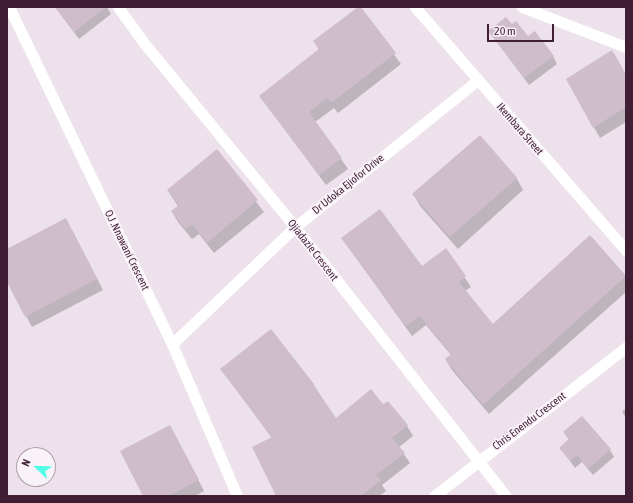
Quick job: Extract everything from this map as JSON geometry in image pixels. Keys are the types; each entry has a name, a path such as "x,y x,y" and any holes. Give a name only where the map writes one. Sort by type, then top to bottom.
{"street":[{"name":"O.J .Nnawani Crescent","path":"9,7 172,344 237,496"},
{"name":"Ojiadazie Crescent","path":"118,7 144,43 295,227 506,496"},
{"name":"Ikembara Street","path":"415,7 626,251"},
{"path":"522,7 626,47"},
{"name":"Dr Udoka Ejiofor Drive","path":"172,344 295,227 478,80"},
{"name":"Chris Enendu Crescent","path":"434,496 478,460 626,347"}],"building":[{"path":"55,7 106,7 74,32"},
{"path":"358,7 361,7 396,53 331,103 327,98 309,112 342,158 319,175 259,96 319,49 313,41"},
{"path":"506,17 512,24 516,21 528,36 535,31 554,56 524,78 488,31"},
{"path":"612,50 626,74 626,107 593,128 566,79"},
{"path":"480,135 517,178 449,237 412,194"},
{"path":"217,149 258,200 207,243 192,224 185,229 171,211 179,205 167,190"},
{"path":"380,209 422,266 446,248 466,276 459,282 493,324 590,235 626,276 483,405 445,359 451,354 420,316 406,326 341,238"},
{"path":"66,218 97,279 25,317 7,282 7,249"},
{"path":"271,329 314,384 313,385 336,418 371,389 383,404 388,401 408,425 392,438 405,453 376,475 381,480 361,496 276,496 252,447 272,437 220,369"},
{"path":"582,416 611,449 588,469 577,455 570,461 559,448 569,439 563,432"},
{"path":"170,425 199,480 169,496 143,496 120,451"}]}
